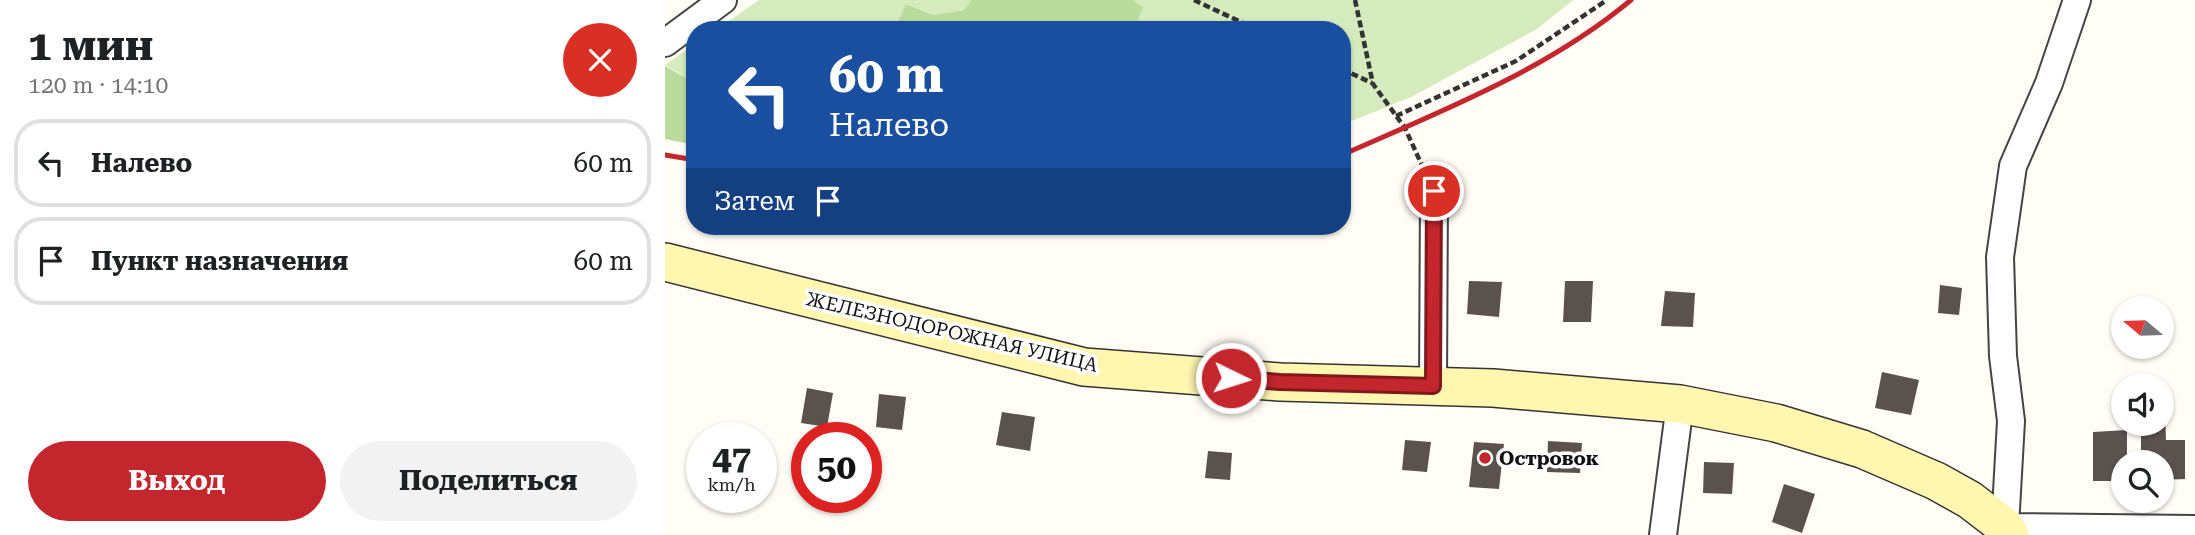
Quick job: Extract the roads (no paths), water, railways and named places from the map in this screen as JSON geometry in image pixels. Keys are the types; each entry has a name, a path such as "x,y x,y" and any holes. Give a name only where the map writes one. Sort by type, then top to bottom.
{"main road":[{"name":"ЖЕЛЕЗНОДОРОЖНАЯ УЛИЦА","path":"665,262 1084,367 1280,382 1493,388 1680,404 1776,424 1862,449 1936,481 1970,500 2007,531"}],"street":[{"path":"695,21 723,0"},
{"path":"2077,0 2049,83 2013,166 2000,257 2003,356 2011,421 2007,531 2195,529"},
{"path":"665,43 686,27"},
{"path":"1433,386 1434,191"},
{"path":"1663,535 1680,404"}],"railway":[{"path":"1351,151 1455,105 1529,68 1599,25 1631,0"},
{"path":"665,155 686,158"}],"place":[{"name":"Островок","path":"1485,458"}]}
